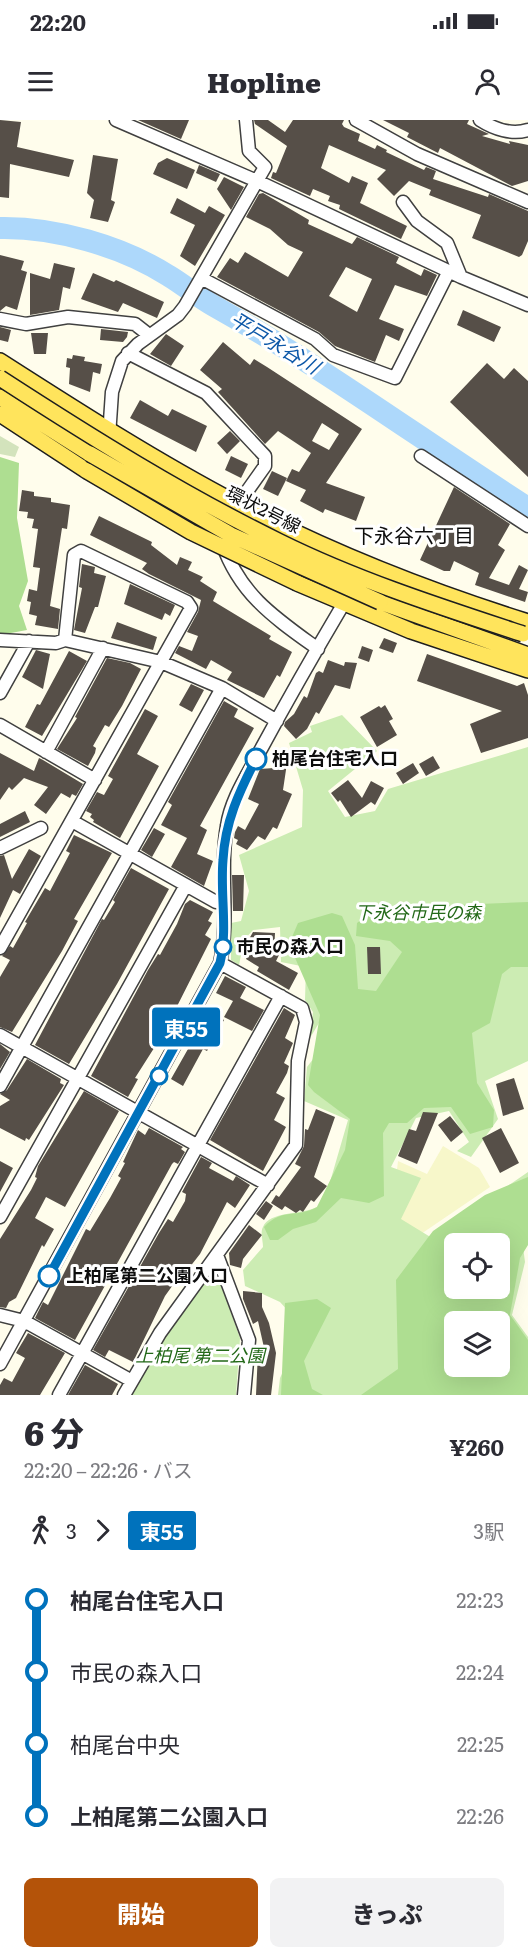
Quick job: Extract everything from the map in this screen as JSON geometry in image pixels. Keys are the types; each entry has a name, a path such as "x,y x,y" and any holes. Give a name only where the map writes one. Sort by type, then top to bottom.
{"main road":[{"path":"0,361 109,431 238,504 344,554 443,593 526,631"},
{"name":"環状2号線","path":"0,378 166,481 281,543 415,597 526,631"},
{"name":"環状2号線","path":"0,397 180,508 256,547 380,602 528,655"},
{"path":"0,414 87,471 191,532 344,603 422,634 528,670"}],"street":[{"path":"116,120 257,181 461,277 528,304"},
{"path":"246,120 249,151 265,167 188,301 177,315 128,353 116,376 109,431 110,457 115,464 204,513 213,522 233,569 249,594 318,649"},
{"path":"356,120 417,154 525,198"},
{"path":"480,120 488,126 518,134 528,130"},
{"path":"403,202 417,221 447,243 461,277"},
{"path":"199,281 315,339 333,355 395,378 448,271"},
{"path":"0,319 26,324 68,317 80,318 135,324 149,335"},
{"path":"128,353 206,393 265,456 265,466 238,504"},
{"path":"421,456 528,526"},
{"path":"0,948 190,608 188,602 81,551 74,555 65,640"},
{"path":"0,1364 140,1113 220,963 224,944 223,860 227,824 238,793 344,603"},
{"path":"0,640 56,643 65,640 161,662 222,688 277,721"},
{"path":"0,693 29,641"},
{"path":"46,752 103,648"},
{"path":"0,1086 222,688"},
{"path":"0,724 95,780"},
{"path":"72,821 216,902 223,901"},
{"path":"0,848 41,828"},
{"path":"0,1217 186,885"},
{"path":"124,1395 160,1333 296,1145 298,1061 306,1022 302,1008 220,963"},
{"path":"59,1395 281,996"},
{"path":"0,1035 268,1185"},
{"path":"217,1255 249,1340 244,1395"},
{"path":"0,1315 24,1321 132,1381"}],"green space":[{"path":"0,436 19,447 15,457 0,454"},
{"path":"0,457 19,463 17,518 28,581 19,606 27,630 0,635"},
{"name":"下永谷市民の森","path":"342,715 377,751 328,791 345,817 375,811 388,789 528,747 528,1061 485,1081 498,1119 471,1157 457,1151 469,1142 449,1111 416,1118 391,1167 421,1178 401,1219 432,1238 528,1172 528,1243 523,1247 525,1262 512,1315 528,1337 528,1395 278,1395 280,1378 294,1349 299,1323 280,1302 245,1286 243,1270 263,1247 262,1231 266,1222 272,1218 317,1207 330,1182 348,1120 304,1101 307,1067 323,1046 338,991 310,1038 313,1012 305,1000 306,967 281,962 280,927 253,930 244,940 239,965 231,960 231,923 241,921 249,891 239,855 302,827 303,790 289,743 312,732 310,726"},
{"name":"下永谷市民の森","path":"528,902 528,967 511,967 502,974 490,1023 472,1033 477,1083 494,1110 493,1127 470,1134 451,1107 424,1108 407,1123 389,1123 383,1133 384,1196 369,1203 341,1198 316,1222 293,1229 278,1240 270,1240 264,1227 271,1221 283,1215 317,1207 345,1150 350,1119 308,1085 320,1015 289,944 298,923 332,913 342,916 355,945 358,989 376,991 402,952 390,941 356,936 357,923 372,911 403,918 407,907"},
{"path":"443,1146 479,1168 490,1187 418,1236 339,1331 393,1203 398,1161 427,1174"},
{"path":"528,1177 528,1245 520,1258 510,1315 528,1340 528,1395 361,1395 398,1369 396,1280 433,1231 485,1195"},
{"name":"上柏尾 第二公園","path":"211,1273 217,1274 240,1338 236,1395 130,1395 166,1335"},
{"path":"317,1299 331,1308 304,1361 312,1389 323,1395 281,1395 285,1303"}],"building":[{"path":"0,120 21,122 17,147 74,160 69,177 10,164 9,198 0,197"},
{"path":"138,120 189,120 181,139"},
{"path":"254,120 268,120 285,132 293,120 344,120 342,124 344,127 360,134 358,141 375,149 377,145 387,150 386,152 424,170 426,167 436,171 433,179 488,197 489,194 528,211 528,241 522,255 519,257 472,238 481,215 429,195 431,190 409,181 394,196 377,179 386,170 329,145 321,168 349,183 352,176 368,183 360,203 407,226 401,239 339,209 340,205 328,201 330,196 313,189 310,196 271,178 273,172 276,173 287,146 255,124"},
{"path":"383,120 469,120 467,124 489,134 482,136 510,144 509,141 528,145 528,181 512,186 440,148 438,153 407,137 409,133"},
{"path":"93,155 118,159 111,200 115,202 108,222 90,218 94,200 87,193"},
{"path":"167,158 195,170 187,189 153,174 158,163"},
{"path":"199,165 220,174 216,182 196,173"},
{"path":"224,177 244,187 231,210 217,189"},
{"path":"263,193 309,220 308,224 352,244 357,237 399,257 396,263 421,276 424,269 437,275 427,296 395,285 379,319 404,329 399,341 386,335 375,362 335,346 319,332 217,277 230,258 238,263 245,252 288,277 303,252 288,245 270,229 246,217 259,194","holes":["346,267 372,279 357,312 329,296"]},
{"path":"177,198 205,213 209,206 225,215 195,266 180,256 195,225 170,213"},
{"path":"0,255 24,261 21,270 27,272 17,310 6,306 0,311"},
{"path":"54,263 75,268 70,289 63,287 59,310 30,315 30,273 50,279"},
{"path":"93,273 114,282 116,280 164,302 157,318 123,303 118,312 81,299"},
{"path":"463,310 501,327 494,342 457,325"},
{"path":"0,327 11,330 8,342 0,340"},
{"path":"101,329 128,332 127,337 123,342 100,340"},
{"path":"31,333 48,333 46,354 34,354"},
{"path":"166,334 184,346 171,366 150,354"},
{"path":"223,342 250,365 254,359 362,429 326,483 365,497 356,521 325,509 323,513 300,501 306,490 286,481 292,469 299,472 311,453 278,431 265,444 218,392 222,389 200,370","holes":["322,423 339,434 329,450 312,441"]},
{"path":"73,355 85,357 84,361 102,364 100,374 93,372 90,392 69,384 70,368 66,367 67,358 72,359"},
{"path":"487,363 504,379 514,368 528,381 528,477 450,402"},
{"path":"140,400 168,416 172,409 207,426 196,452 130,418"},
{"path":"230,431 240,441 227,454 217,443"},
{"path":"231,456 248,464 241,478 225,470"},
{"path":"272,471 287,478 278,496 263,489"},
{"path":"454,487 510,524 498,545 505,550 489,578 509,585 519,565 528,570 519,589 528,592 525,602 475,585 479,573 454,561 450,571 444,571 420,560"},
{"path":"22,490 34,492 34,496 51,498 51,502 70,505 67,529 62,528 50,606 60,609 58,629 35,625 37,616 29,614 31,602 27,601 29,589 37,591 40,568 33,567 38,529 32,528 34,519 27,518 28,512 19,511"},
{"path":"99,516 152,542 151,545 177,565 180,557 192,562 188,570 203,577 200,581 217,592 213,601 271,636 269,639 292,652 280,677 277,675 264,698 227,680 232,672 211,660 206,669 175,653 179,646 192,651 198,636 187,632 198,612 201,600 149,574 142,569 147,563 90,535"},
{"path":"82,564 95,567 94,573 106,576 98,607 95,607 85,633 74,630 82,588 79,587"},
{"path":"130,584 175,605 170,616 165,613 162,620 124,604"},
{"path":"117,622 157,637 153,650 111,638"},
{"path":"384,638 397,643 393,653 379,648"},
{"path":"362,646 373,650 369,662 358,658"},
{"path":"36,650 50,654 43,689 22,677"},
{"path":"69,651 87,661 42,736 25,727 37,704 40,705"},
{"path":"427,654 517,686 524,683 528,695 528,738 481,753 470,724 502,711 417,681"},
{"path":"107,658 130,663 141,669 109,727 105,725 93,746 96,748 95,753 88,766 57,749 77,718 75,717"},
{"path":"328,660 344,666 345,662 357,663 350,689 335,685 319,714 316,712 307,729 296,739 284,726 285,722 294,714 304,696 307,698 316,673 319,671 323,673"},
{"path":"191,684 204,690 192,712 179,705"},
{"path":"224,701 238,709 234,717 254,728 200,826 207,830 197,854 213,861 204,886 171,867 187,838 161,825 172,805 168,802"},
{"path":"385,705 393,719 389,721 397,735 377,747 360,717"},
{"path":"145,709 158,716 137,754 159,766 120,838 93,822 94,820 90,817 92,814 86,811 97,792 104,795 113,779 108,776"},
{"path":"0,753 34,771 39,758 83,784 76,796 72,794 70,798 61,793 46,814 34,805 48,787 24,778 12,790 9,787 0,800"},
{"path":"433,756 440,768 426,776 419,764"},
{"path":"275,761 287,763 283,790 292,794 277,829 273,827 265,840 258,836 247,850 236,844 238,840 234,838 235,832 238,826 245,830 259,804 248,799 260,769 274,768"},
{"path":"413,763 419,773 403,784 396,773"},
{"path":"348,780 362,798 371,781 384,788 375,805 371,802 351,817 340,800 338,802 331,793"},
{"path":"25,811 30,822 0,837 0,824"},
{"path":"154,828 165,834 152,857 141,850"},
{"path":"74,835 112,853 74,919 78,921 62,951 12,1032 0,1027 0,977 10,960 2,956 10,946 13,948 45,888 50,891 70,853 66,851"},
{"path":"29,849 41,856 20,894 13,890 0,918 0,856 4,855 12,879"},
{"path":"131,868 169,889 117,984 69,1064 35,1045 102,919 104,920 115,902 113,900"},
{"path":"232,875 244,875 243,911 233,911"},
{"path":"190,900 213,912 208,921 212,923 205,935 211,939 163,1034 135,1078 138,1079 128,1097 91,1076 148,970 158,954 160,955 177,924 185,904"},
{"path":"253,932 275,933 274,953 279,955 276,961 298,973 289,990 257,971 259,967 246,959 248,955 243,953 244,948"},
{"path":"367,947 380,947 381,974 368,974"},
{"path":"225,976 246,987 240,998 264,1010 252,1031 224,1017 233,1001 216,993"},
{"path":"284,1008 295,1015 285,1038 293,1043 284,1063 289,1066 287,1073 276,1093 285,1098 274,1120 286,1127 263,1171 210,1140"},
{"path":"209,1012 224,1020 207,1051 203,1049 183,1086 171,1079"},
{"path":"0,1044 10,1052 0,1069"},
{"path":"27,1059 61,1079 60,1083 64,1085 29,1140 26,1138 25,1141 0,1128 0,1106 10,1100 0,1094 7,1090"},
{"path":"514,1078 524,1109 503,1116 496,1084"},
{"path":"84,1091 119,1111 65,1207 46,1197 35,1218 54,1229 44,1247 42,1245 16,1298 9,1302 6,1308 0,1307 0,1239 31,1190 37,1178 35,1177 38,1166"},
{"path":"316,1109 335,1117 314,1177 327,1186 314,1202 311,1200 303,1212 300,1210 296,1213 285,1206 282,1210 271,1203 276,1195 279,1197 301,1167 295,1164 304,1146 305,1129 308,1130"},
{"path":"423,1112 438,1113 417,1164 398,1156 409,1129 416,1131"},
{"path":"450,1116 463,1132 451,1142 438,1125"},
{"path":"149,1128 183,1147 181,1149 185,1152 178,1164 174,1162 172,1164 75,1340 35,1318 43,1302 48,1305 86,1229 90,1231 121,1178 118,1176 138,1130 145,1135"},
{"path":"501,1128 519,1163 500,1173 482,1138"},
{"path":"201,1157 212,1163 209,1168 233,1181 236,1176 250,1185 235,1208 227,1202 200,1254 182,1277 180,1275 165,1296 133,1362 109,1350 105,1357 93,1350 159,1233 168,1219 173,1222 185,1201 186,1194 182,1192"},
{"path":"0,1161 13,1168 0,1192"},
{"path":"266,1201 273,1206 264,1220 256,1214"},
{"path":"249,1225 262,1235 243,1259 241,1268 230,1265 229,1253"},
{"path":"243,1291 262,1293 262,1307 269,1323 276,1353 271,1395 256,1395 258,1352 265,1352 258,1321 253,1324 243,1299"},
{"path":"28,1333 65,1353 40,1395 0,1395 0,1385 4,1378 12,1382 25,1358 16,1353"},
{"path":"85,1365 118,1384 112,1395 68,1395"}],"waterway":[{"name":"平戸永谷川","path":"0,228 43,231 88,240 150,265 334,379 528,508"}],"bus line":[{"name":"東55","path":"49,1276 220,963 224,944 223,860 227,824 238,793 256,759"}],"place":[{"name":"柏尾台住宅入口","path":"256,759"},
{"name":"市民の森入口","path":"223,947"},
{"name":"上柏尾第二公園入口","path":"49,1276"}],"district":[{"name":"下永谷六丁目","path":"414,536"}]}
